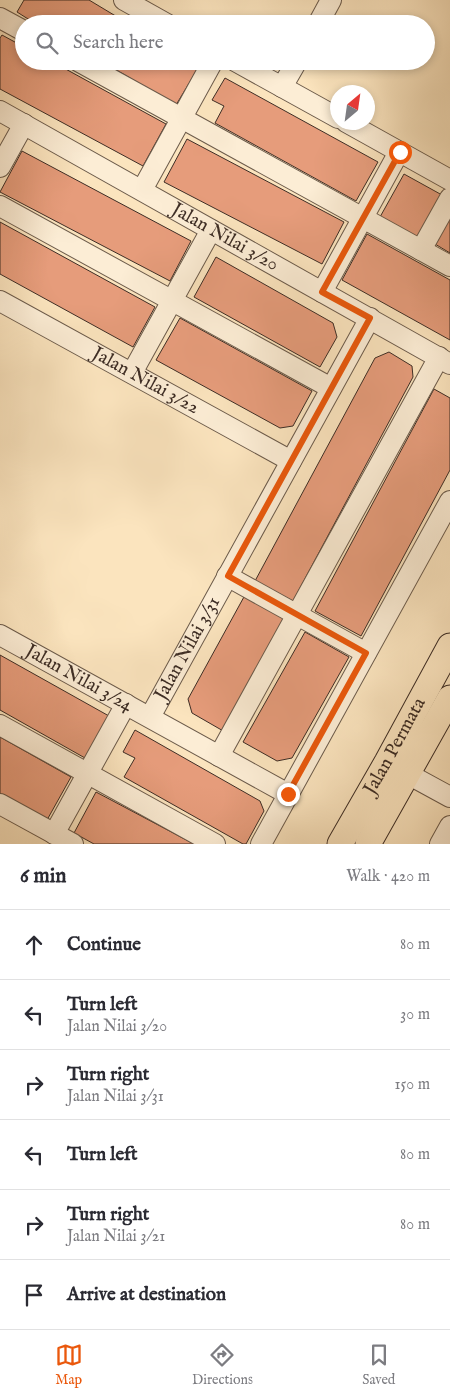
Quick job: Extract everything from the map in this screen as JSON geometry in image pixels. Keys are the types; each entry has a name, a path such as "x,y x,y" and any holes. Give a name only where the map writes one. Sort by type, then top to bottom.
{"main road":[{"name":"Jalan Permata","path":"340,844 450,646"},
{"name":"Jalan Permata","path":"368,844 450,698"}],"street":[{"path":"124,0 151,15"},
{"path":"323,15 331,0"},
{"path":"0,18 15,26"},
{"path":"94,70 450,266"},
{"path":"142,190 208,70"},
{"path":"251,70 330,114"},
{"path":"282,87 292,70"},
{"name":"Jalan Nilai 3/20","path":"0,111 444,360"},
{"path":"0,167 24,124"},
{"path":"360,130 400,152 448,174"},
{"path":"322,292 400,152"},
{"path":"421,250 450,198"},
{"path":"0,206 331,388"},
{"path":"132,373 211,230"},
{"name":"Jalan Nilai 3/22","path":"0,301 291,461"},
{"name":"Jalan Nilai 3/31","path":"150,718 370,318"},
{"path":"219,756 297,614 444,360"},
{"path":"261,844 450,501"},
{"path":"228,576 366,653"},
{"name":"Jalan Nilai 3/24","path":"0,635 288,794"},
{"path":"54,834 126,704"},
{"path":"0,725 215,844"},
{"path":"387,762 450,797"},
{"path":"0,804 73,844"},
{"path":"440,844 450,826"}],"building":[{"path":"24,0 89,0 114,15 22,15 17,12"},
{"path":"2,35 15,42 15,70 67,70 166,124 143,166 0,89 0,38"},
{"path":"116,70 197,70 176,105"},
{"path":"225,78 378,162 356,201 215,123 224,106 212,100"},
{"path":"187,139 344,222 322,264 164,182"},
{"path":"22,151 191,241 170,281 0,192"},
{"path":"404,174 442,195 418,238 380,217"},
{"path":"450,218 450,253 435,244"},
{"path":"0,222 155,307 133,347 0,274"},
{"path":"367,234 450,280 450,340 342,280"},
{"path":"216,257 333,323 337,337 320,367 194,297"},
{"path":"180,318 312,391 293,426 280,428 156,360"},
{"path":"389,352 412,366 413,377 293,601 255,581 375,358"},
{"path":"434,389 450,398 450,470 361,636 315,611"},
{"path":"245,595 287,619 225,732 192,713 188,699"},
{"path":"305,632 349,657 292,758 277,761 243,742"},
{"path":"0,655 109,716 85,758 0,710"},
{"path":"135,730 260,801 264,811 246,844 124,777 135,758 123,752"},
{"path":"0,737 71,777 47,820 0,794"},
{"path":"96,792 194,844 94,844 74,833"}],"route":[{"path":"288,794 366,653 228,576 370,318 322,292 400,152"}]}
